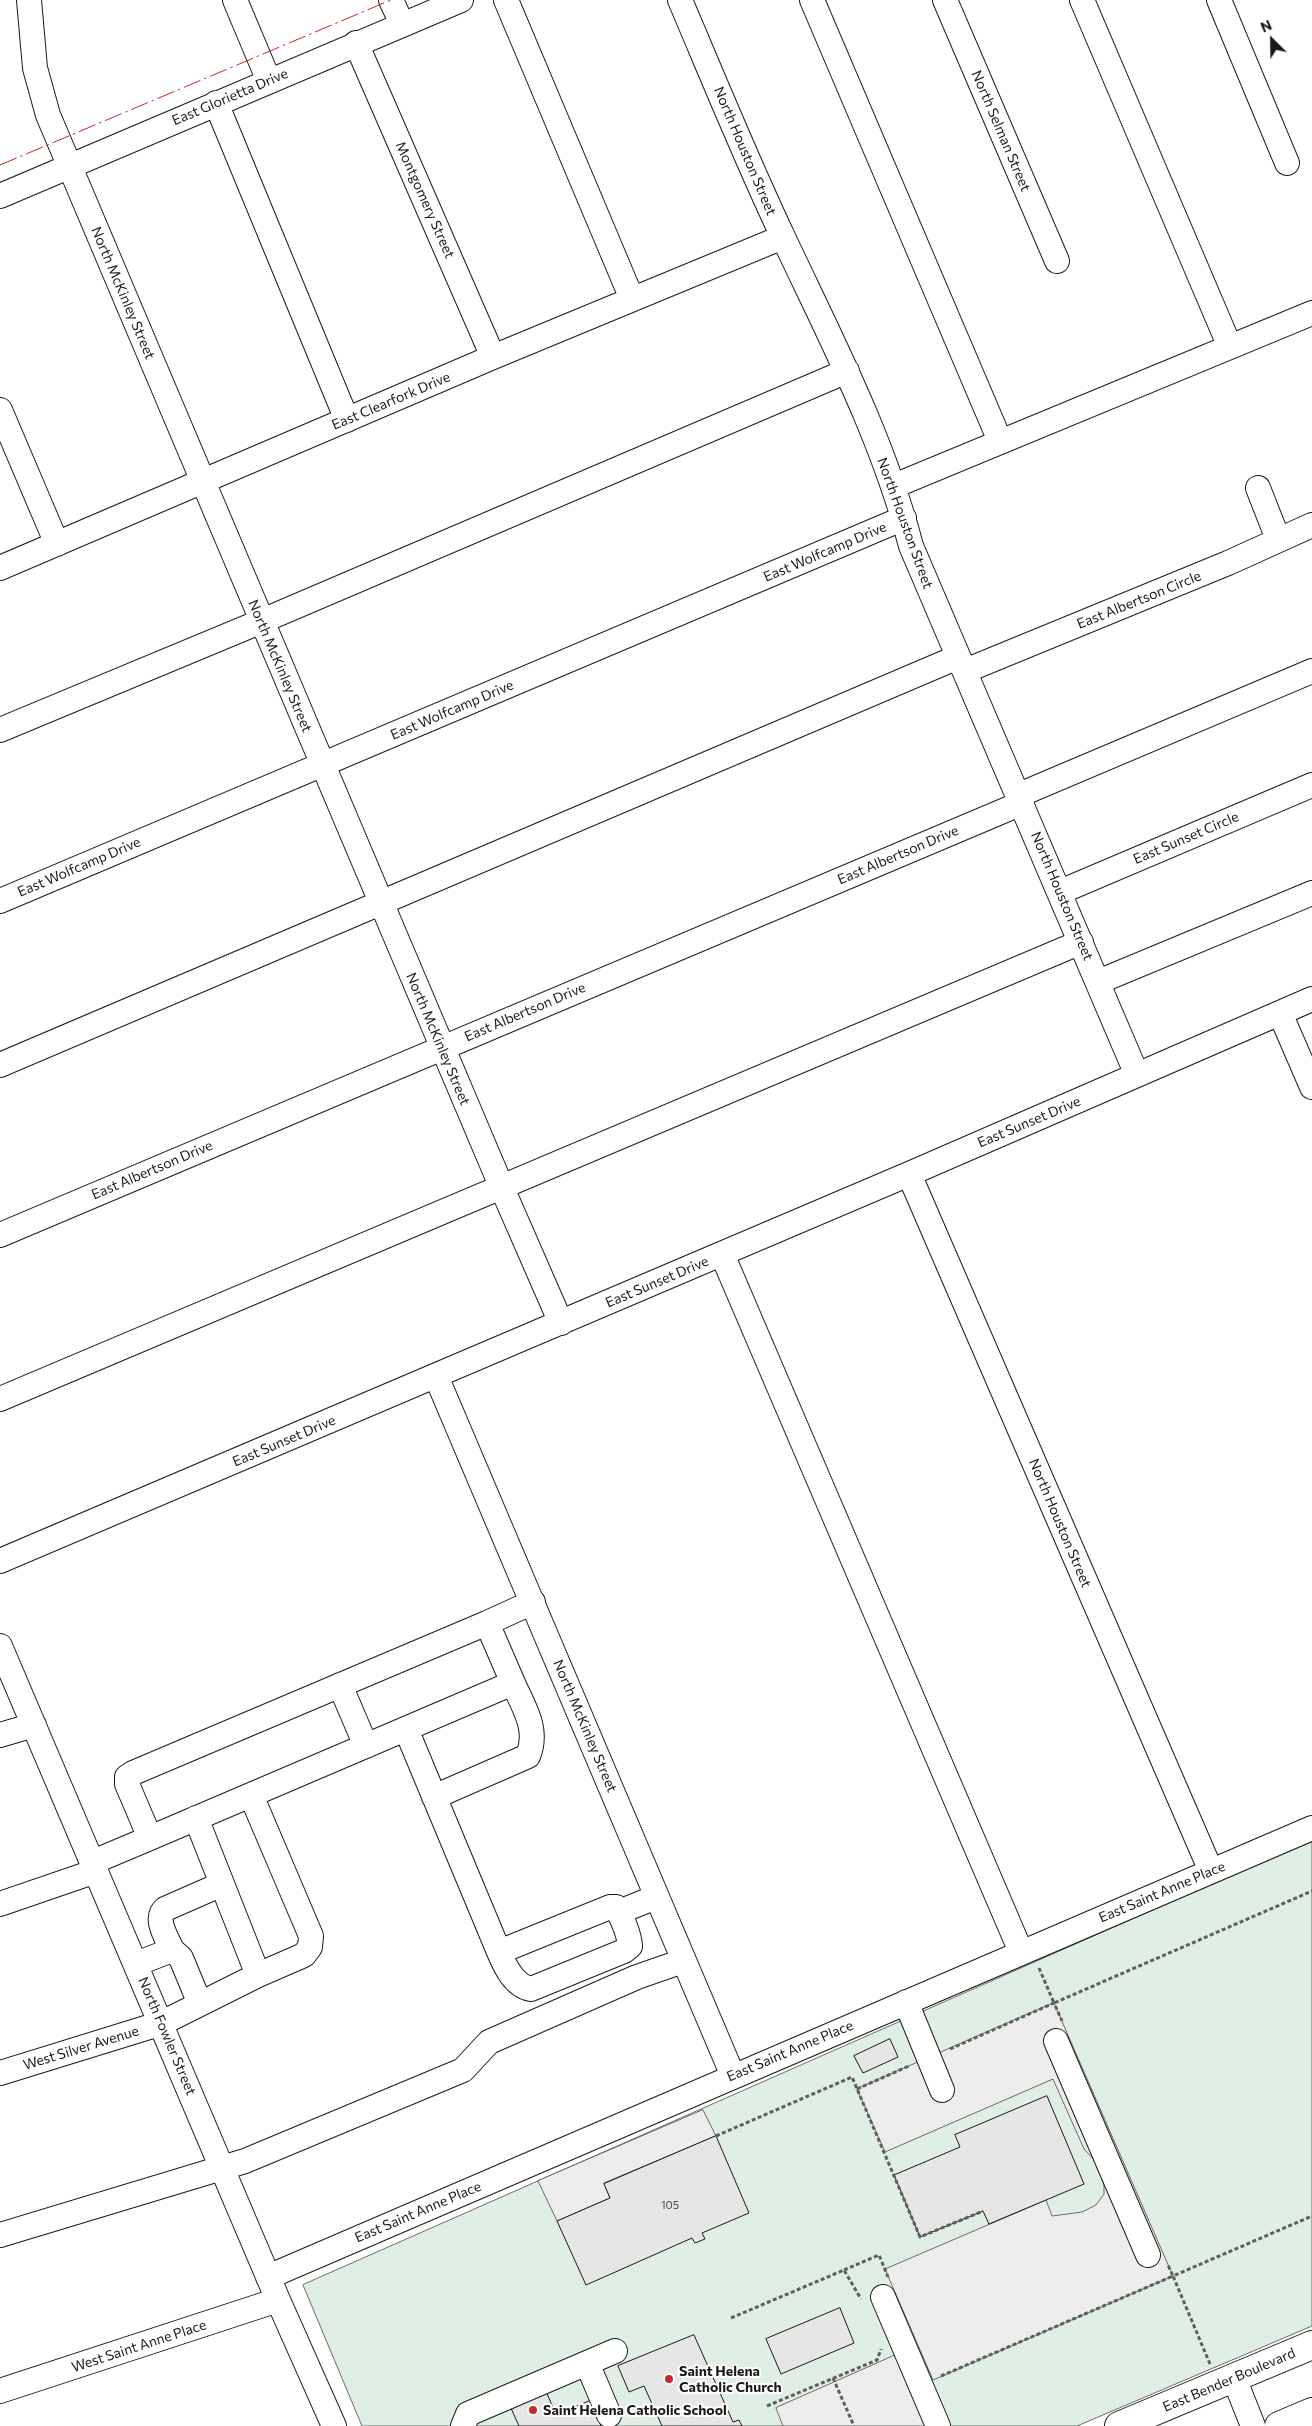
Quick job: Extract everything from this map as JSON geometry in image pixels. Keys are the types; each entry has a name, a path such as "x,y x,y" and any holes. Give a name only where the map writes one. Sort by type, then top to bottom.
{"main road":[{"name":"East Bender Boulevard","path":"1119,2426 1223,2373 1312,2345"},
{"path":"1279,2426 1312,2412"}],"street":[{"name":"North McKinley Street","path":"30,0 35,68 48,115 322,765 561,1323"},
{"path":"235,0 269,81"},
{"path":"391,0 402,24"},
{"name":"East Glorietta Drive","path":"0,196 356,43 461,0"},
{"path":"506,0 632,299"},
{"name":"North Houston Street","path":"680,0 783,237 847,371 894,486 911,546 1021,799 1137,1075"},
{"path":"812,0 1000,441"},
{"name":"North Selman Street","path":"945,0 1057,262"},
{"path":"1082,0 1230,347"},
{"path":"1220,0 1287,163"},
{"name":"Montgomery Street","path":"356,43 493,357"},
{"path":"216,103 347,420"},
{"name":"East Clearfork Drive","path":"0,568 493,357 783,237"},
{"path":"894,486 1312,313"},
{"path":"0,730 262,621 847,371"},
{"path":"0,410 58,544"},
{"path":"1258,488 1278,539"},
{"name":"East Wolfcamp Drive","path":"0,901 904,518"},
{"name":"East Albertson Circle","path":"0,1065 961,664 1228,563 1312,525"},
{"name":"East Albertson Drive","path":"0,1235 1021,799 1312,672"},
{"name":"East Sunset Circle","path":"1060,892 1312,785"},
{"path":"1098,982 1312,893"},
{"path":"0,1399 1081,942"},
{"name":"East Sunset Drive","path":"0,1561 909,1174 1312,999"},
{"path":"1280,1013 1312,1087"},
{"name":"North Houston Street","path":"909,1174 1211,1871"},
{"path":"722,1254 1029,1957"},
{"name":"North McKinley Street","path":"436,1376 533,1602 682,1960 733,2076"},
{"path":"150,1838 127,1784 127,1777 533,1602"},
{"path":"434,1797 528,1756 533,1743 532,1728 487,1623"},
{"name":"North Fowler Street","path":"0,1646 162,2024 268,2278 334,2426"},
{"path":"0,1904 94,1867 150,1838 513,1683"},
{"path":"340,1685 366,1746"},
{"path":"0,1735 34,1725"},
{"path":"406,1728 499,1952 517,1983 531,1989 630,1946 629,1938 619,1912 616,1907 610,1907 499,1952"},
{"name":"West Silver Avenue","path":"0,2073 162,2024 258,1975 304,1956 310,1947 311,1936 251,1794"},
{"path":"196,1818 258,1975"},
{"name":"East Saint Anne Place","path":"268,2278 906,2002 1029,1957 1211,1871 1312,1828"},
{"path":"200,2004 181,1958 172,1950 159,1919 160,1913 165,1909 222,1884"},
{"path":"619,1912 656,1896"},
{"path":"136,1964 172,1950"},
{"path":"0,2235 245,2161 463,2070 488,2042 637,1977 682,1960"},
{"path":"906,2002 942,2090"},
{"path":"1059,2031 1156,2256"},
{"name":"West Saint Anne Place","path":"0,2391 278,2300"},
{"path":"874,2302 938,2426"},
{"path":"464,2426 468,2414 615,2351"},
{"path":"587,2363 609,2415"},
{"path":"1223,2373 1253,2426"}],"path":[{"path":"857,2089 1312,1891"},
{"path":"1029,1957 1054,2003 1059,2031"},
{"path":"716,2136 852,2077 920,2237 983,2211"},
{"path":"933,2380 1312,2216"},
{"path":"731,2318 879,2255 885,2269"},
{"path":"1156,2256 1173,2276 1223,2373"},
{"path":"844,2270 874,2302"},
{"path":"767,2406 877,2360 881,2350 878,2341"},
{"path":"833,2378 854,2426"}],"green space":[{"path":"1312,1840 1312,2326 1077,2426 362,2426 303,2285"}],"shaded area":[{"path":"1054,2003 1173,2276 933,2380 885,2269 1046,2200 1052,2216 1082,2212 1096,2205 1104,2194 1104,2185 1097,2163 1084,2149 1053,2079 885,2152 857,2089"},
{"path":"703,2110 716,2136 604,2183 610,2198 557,2221 538,2181"},
{"path":"898,2354 929,2426 783,2426 776,2408"}],"building":[{"path":"890,2039 898,2057 863,2073 854,2056"},
{"path":"1047,2096 1084,2184 989,2224 983,2211 920,2237 894,2175 960,2147 955,2135"},
{"path":"716,2136 749,2213 702,2233 705,2239 695,2243 692,2238 586,2285 557,2221 610,2198 604,2184"},
{"path":"840,2308 854,2343 781,2374 766,2339"},
{"name":"Saint Helena Catholic Church","path":"694,2335 733,2422 739,2420 742,2426 662,2426 644,2386 629,2392 618,2366"},
{"name":"Saint Helena Catholic School","path":"546,2391 556,2415 591,2400 601,2426 519,2426 510,2406"}],"power":[{"path":"0,165 391,0"}],"place":[{"name":"Saint Helena Catholic Church","path":"669,2379"},
{"name":"Saint Helena Catholic School","path":"533,2410"}]}
